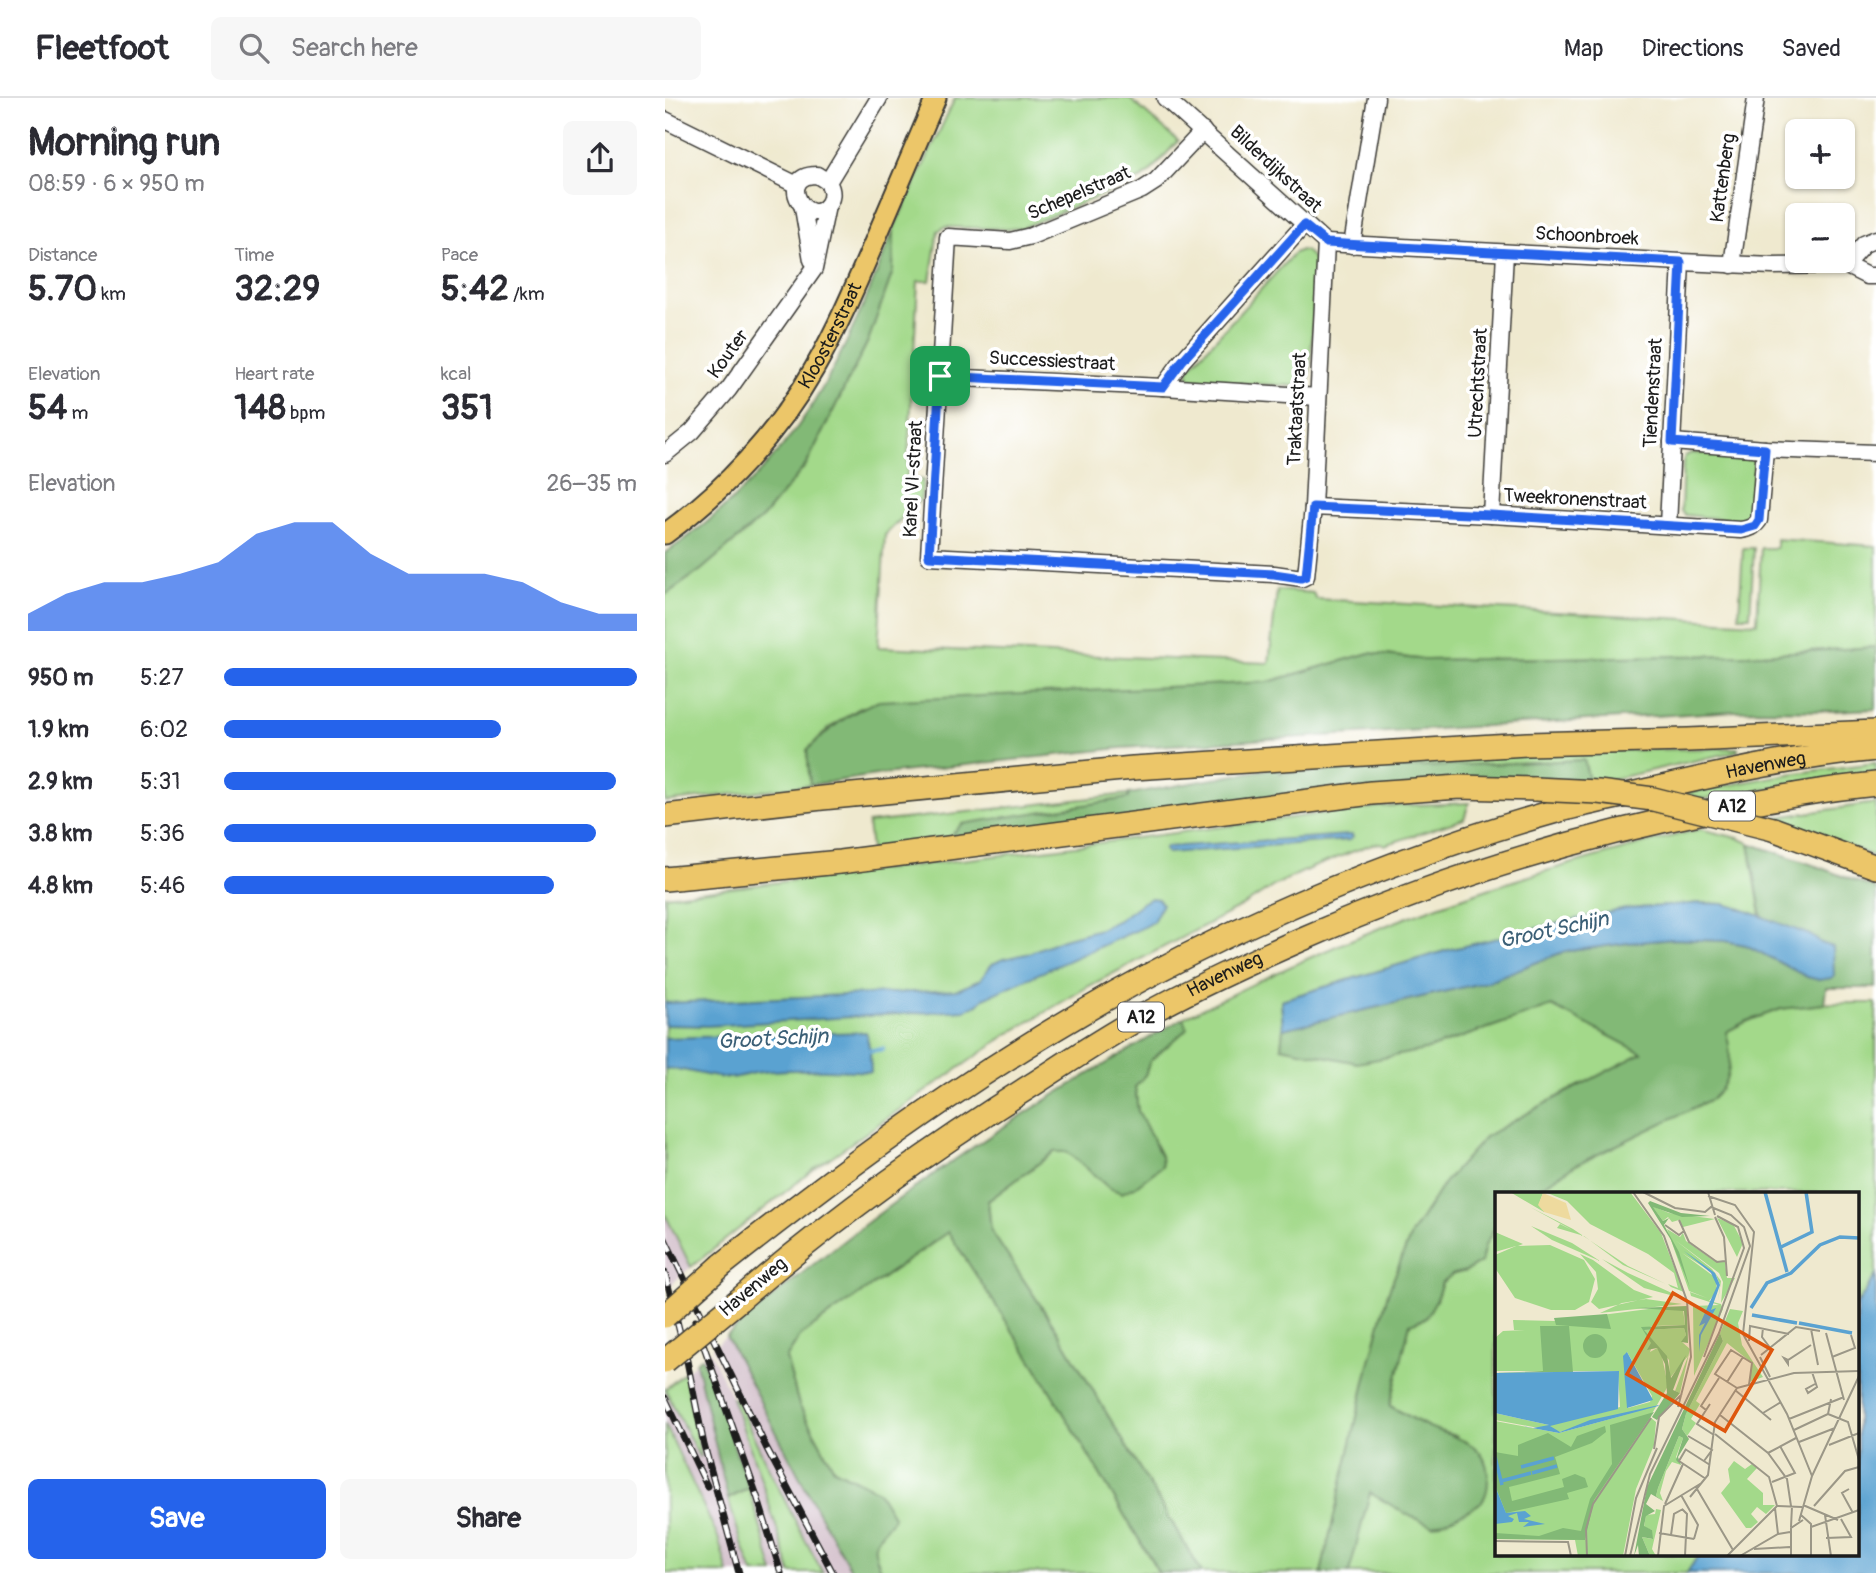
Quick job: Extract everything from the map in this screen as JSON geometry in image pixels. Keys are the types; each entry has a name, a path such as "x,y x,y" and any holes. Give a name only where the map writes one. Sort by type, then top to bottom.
{"highway":[{"path":"665,816 1133,768 1527,744 1876,732"},
{"name":"Havenweg","path":"665,1316 722,1265 873,1150 964,1087 1063,1024 1126,988 1258,921 1394,865 1469,838 1562,810 1723,773 1876,749"},
{"name":"Havenweg","path":"665,1361 831,1224 959,1132 1145,1015 1267,955 1411,895 1564,845 1655,821 1803,793 1876,784"},
{"path":"665,879 853,861 1371,793 1459,787 1598,792 1653,799 1773,829 1876,867"}],"main road":[{"name":"Kloosterstraat","path":"665,534 709,499 739,469 767,436 813,371 849,299 936,98"}],"street":[{"path":"828,182 880,98"},
{"name":"Bilderdijkstraat","path":"1165,98 1326,243"},
{"path":"1352,246 1377,98"},
{"name":"Kattenberg","path":"1733,265 1756,98"},
{"path":"665,120 797,185"},
{"name":"Schepelstraat","path":"947,237 1010,241 1031,236 1142,190 1156,181 1203,131"},
{"path":"803,208 815,211 827,205 832,194 828,182 821,176 803,178 797,185 796,197 803,208 814,269"},
{"name":"Kouter","path":"665,454 692,432 729,390 814,269 827,205"},
{"path":"1163,387 1182,361 1304,225"},
{"name":"Karel VI-straat","path":"947,237 929,556 1274,574 1301,578 1306,576"},
{"path":"1855,254 1864,244 1876,239"},
{"name":"Schoonbroek","path":"1326,243 1733,265 1785,265"},
{"name":"Traktaatstraat","path":"1306,576 1313,507 1326,243"},
{"name":"Utrechtstraat","path":"1491,515 1505,253"},
{"name":"Tiendenstraat","path":"1668,525 1681,262"},
{"name":"Schoonbroek","path":"1855,270 1867,276 1876,276"},
{"name":"Successiestraat","path":"940,376 1318,397"},
{"path":"1672,442 1876,453"},
{"name":"Tweekronenstraat","path":"1313,507 1741,530 1755,526 1759,520 1765,449"}],"shaded area":[{"path":"665,1214 691,1267 665,1290"},
{"path":"726,1336 819,1514 853,1573 823,1573 788,1508 712,1348"},
{"path":"710,1350 732,1398 791,1573 774,1573 749,1488 702,1357"},
{"path":"696,1362 728,1499 753,1573 728,1573 718,1537 665,1424 665,1389 699,1456 701,1455 684,1373"}],"green space":[{"path":"955,98 1129,98 1178,141 1150,172 1140,179 1022,228 945,227 938,231 930,281 918,281 907,478 923,480 921,499 885,535 878,647 1269,663 1277,590 1313,593 1316,599 1757,623 1761,548 1776,548 1776,539 1876,546 1876,647 1743,655 1426,660 1369,653 1268,682 861,707 829,728 807,750 810,785 665,802 665,595 701,570 763,517 806,465 868,341 893,271 894,228"},
{"path":"894,228 893,271 868,341 806,465 763,517 701,570 665,595 665,553 706,523 745,488 781,448 811,407 857,319"},
{"path":"1301,250 1308,253 1316,263 1310,376 1306,382 1296,386 1190,379 1190,367 1294,253"},
{"path":"1691,453 1747,455 1752,458 1751,512 1748,518 1742,521 1685,515 1681,511 1683,461 1685,456"},
{"path":"1743,548 1754,548 1750,616 1739,616"},
{"path":"1876,647 1876,709 1753,710 1121,748 883,774 810,785 807,750 840,721 879,701 1268,682 1369,653 1426,660 1743,655"},
{"path":"1738,748 1738,751 1604,781 1589,781 1584,760 1279,773 1280,767 1537,752"},
{"path":"1584,760 1589,781 948,838 962,824 1128,798 1129,794 1280,767 1280,773"},
{"path":"1876,763 1876,772 1703,799 1679,794 1789,774"},
{"path":"1129,794 1128,798 948,838 871,850 868,823"},
{"path":"1469,803 1464,819 1385,845 1372,844 1275,885 1246,904 1089,986 1005,1036 814,1169 691,1267 665,1214 665,896 1335,812 1389,806"},
{"path":"1876,803 1876,857 1771,818"},
{"path":"1700,829 1749,843 1761,916 1724,904 1701,903 1626,909 1448,950 1281,1000 1281,1047 1425,1050 1552,1006 1643,1053 1485,1137 1444,1183 1411,1235 1388,1293 1321,1573 1202,1573 1057,1330 991,1231 988,1201 1054,1152 1066,1152 1074,1157 1109,1188 1161,1156 1138,1111 1135,1087 1145,1075 1150,1061 1187,1029 1183,1018 1307,959 1435,907 1567,865"},
{"path":"1749,843 1876,889 1876,988 1826,988 1824,1004 1781,1009 1726,1032 1730,1052 1728,1073 1722,1088 1712,1099 1576,1165 1533,1192 1495,1192 1495,1228 1485,1245 1481,1262 1442,1282 1426,1318 1410,1324 1390,1406 1423,1424 1469,1443 1476,1449 1486,1464 1488,1478 1485,1495 1473,1508 1433,1526 1370,1493 1349,1573 1321,1573 1388,1293 1411,1235 1444,1183 1485,1137 1642,1053 1552,1006 1425,1050 1357,1063 1281,1047 1283,1029 1486,982 1563,952 1674,939 1725,941 1746,945 1765,935"},
{"path":"1829,1003 1876,1003 1876,1275 1859,1302 1859,1192 1533,1192 1576,1165 1725,1032 1782,1009"},
{"path":"1183,1018 1187,1029 1150,1061 1145,1075 1135,1087 1138,1111 1161,1156 1162,1166 1135,1187 1122,1193 1109,1188 1066,1152 1054,1152 988,1201 991,1231 1057,1330 1202,1573 1159,1573 1036,1367 948,1232 801,1335 786,1358 799,1405 834,1469 878,1491 894,1518 875,1543 876,1555 883,1573 853,1573 819,1514 726,1336 833,1249 944,1167 1032,1109"},
{"path":"1495,1228 1495,1556 1698,1556 1687,1573 1335,1573 1359,1479 1456,1436 1432,1429 1390,1406 1410,1324 1436,1300 1442,1282 1481,1262 1485,1245"},
{"path":"949,1232 1036,1367 1159,1573 883,1573 873,1551 878,1491 834,1469 799,1405 786,1358 801,1335"},
{"path":"702,1357 749,1488 728,1499 696,1362"},
{"path":"684,1373 701,1456 699,1457 665,1389"},
{"path":"732,1398 737,1400 823,1573 791,1573"},
{"path":"665,1424 718,1537 728,1573 665,1573"},
{"path":"749,1488 774,1573 753,1573 728,1499"}],"water":[{"path":"1352,835 1350,840 1167,853 1164,849 1166,847"},
{"path":"1151,898 1158,899 1162,904 1153,922 984,998 977,1005 965,1010 707,1026 665,1025 665,1003 957,990 980,980 992,964 1100,929 1119,920"},
{"path":"1701,903 1724,904 1742,909 1810,935 1833,947 1834,975 1832,978 1819,980 1807,977 1746,945 1725,941 1674,939 1628,943 1563,952 1486,982 1283,1029 1281,1000 1448,950 1567,921 1626,909"},
{"path":"866,1032 871,1072 789,1070 730,1078 665,1069 665,1038"},
{"path":"1876,1275 1876,1573 1687,1573 1698,1556 1859,1556 1859,1302"}],"waterway":[{"name":"Groot Schijn","path":"866,1051 883,1049"}],"railway":[{"path":"665,1239 766,1447 833,1573"},
{"path":"665,1273 704,1445 739,1573"},
{"path":"695,1321 757,1496 781,1573"},
{"path":"665,1398 707,1486"}],"route":[{"path":"1304,225 1326,243 1352,246 1681,262 1672,442 1765,449 1759,520 1755,526 1741,530 1313,507 1306,576 1301,578 1274,574 929,556 940,376 1163,387 1182,361 1304,225"}]}
